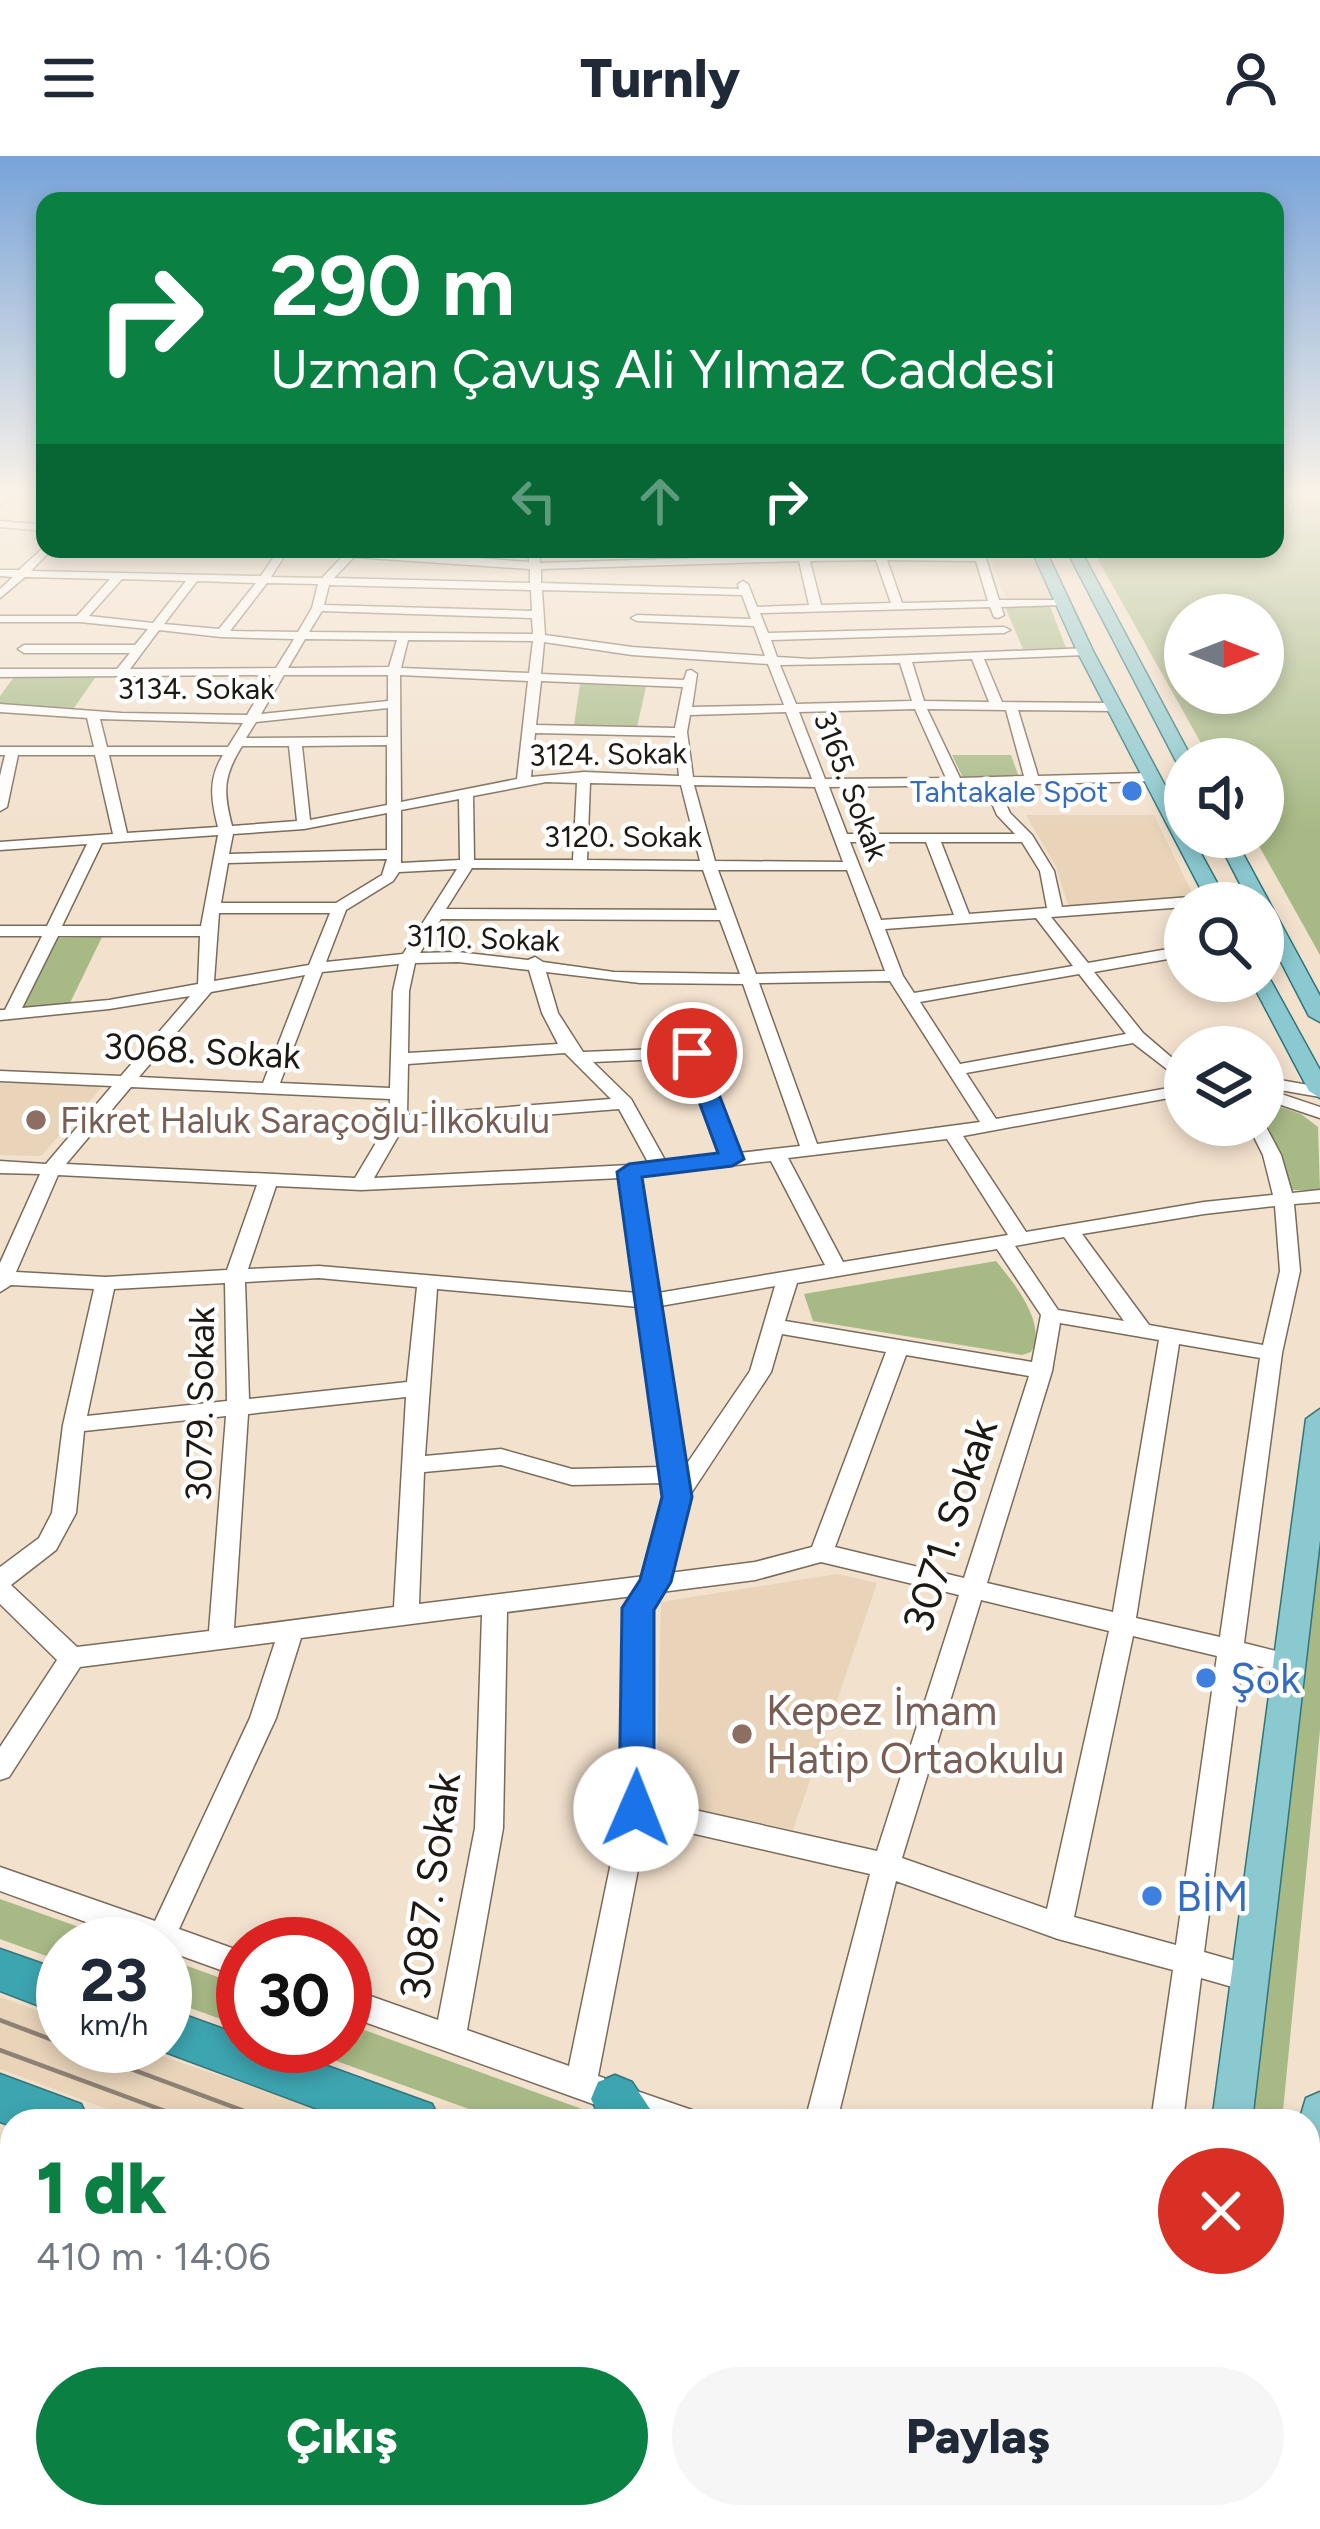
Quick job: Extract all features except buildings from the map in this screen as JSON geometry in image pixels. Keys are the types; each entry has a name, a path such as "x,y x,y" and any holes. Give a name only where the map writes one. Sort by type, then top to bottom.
{"highway":[{"path":"0,1970 36,1983"},
{"path":"192,2040 382,2109"},
{"path":"0,2098 31,2109"}],"main road":[{"path":"1064,606 1207,882"},
{"path":"1103,606 1173,738"},
{"path":"1284,948 1320,1016"},
{"path":"1273,1002 1320,1091"},
{"path":"1234,2109 1320,1419"}],"street":[{"path":"80,619 92,606"},
{"path":"120,673 173,606"},
{"path":"221,634 243,606"},
{"path":"524,781 540,606"},
{"path":"632,651 636,606"},
{"name":"3165. Sokak","path":"752,606 895,976 991,1125"},
{"path":"760,624 817,609 938,606"},
{"path":"995,606 1014,654"},
{"path":"540,615 318,608 220,771 218,800 226,832 208,931 206,987 51,1170 1,1281 105,1283 319,1272 649,1301 1283,1197 1320,1196"},
{"path":"637,618 1004,630"},
{"path":"2,676 47,619"},
{"path":"0,620 80,619 221,634 539,638 771,662 1084,651"},
{"path":"213,908 339,908 388,878 394,861 394,671 404,635"},
{"path":"24,649 138,650"},
{"path":"695,656 681,731 686,779 708,863 810,1149"},
{"path":"977,657 1004,706 1032,781"},
{"path":"905,660 919,705 955,782"},
{"path":"2,676 394,671 690,684"},
{"name":"3134. Sokak","path":"0,708 250,718 392,704"},
{"path":"686,711 919,705 1113,707"},
{"path":"93,715 121,838"},
{"path":"529,729 681,731"},
{"path":"0,808 6,751 394,741"},
{"path":"296,742 304,825"},
{"path":"580,864 584,776"},
{"name":"3124. Sokak","path":"0,846 304,825 524,781 584,776 823,784 1151,777"},
{"path":"988,781 1004,815 1028,838 1047,871 1047,912 1079,968 1138,1037 1164,1060"},
{"path":"361,1184 398,1121 401,991 408,959 467,864 466,794"},
{"path":"841,838 1028,838"},
{"path":"932,838 963,917"},
{"path":"5,1015 98,839"},
{"name":"3120. Sokak","path":"221,859 852,866"},
{"path":"875,925 1164,904"},
{"path":"270,1087 339,908"},
{"path":"436,914 726,915"},
{"path":"0,931 208,931"},
{"path":"911,999 1164,954"},
{"name":"3110. Sokak","path":"5,1015 116,1006 206,987 408,959 535,962 636,978 895,976"},
{"path":"535,962 550,1013 574,1052 625,1103 660,1168"},
{"path":"692,1011 692,1053 732,1159"},
{"path":"955,1070 1138,1037"},
{"path":"401,1059 692,1053"},
{"path":"1284,1081 1294,1078 1307,1061"},
{"name":"3068. Sokak","path":"0,1076 400,1094"},
{"path":"1284,1088 1320,1091"},
{"path":"0,1167 361,1184 629,1172 952,1133 1164,1094"},
{"path":"1284,1096 1320,1113"},
{"path":"398,1121 625,1103"},
{"path":"952,1133 1051,1316 1271,1353"},
{"path":"1169,2109 1271,1353 1290,1269 1283,1197 1268,1146"},
{"path":"776,1153 837,1270"},
{"path":"372,2011 610,2101 636,1809 638,1608 655,1582 676,1486 629,1172"},
{"name":"3079. Sokak","path":"221,1638 238,1407 235,1276 269,1178"},
{"path":"1070,1231 1142,1331"},
{"path":"676,1486 760,1372 788,1278"},
{"path":"406,1613 417,1388 428,1282"},
{"path":"72,1658 0,1584 48,1544 64,1513 74,1425 105,1283"},
{"name":"3071. Sokak","path":"824,2109 886,1865 1041,1371 1051,1316"},
{"path":"773,1325 1041,1371"},
{"path":"1058,1926 1123,1624 1170,1336"},
{"path":"821,1553 898,1349"},
{"path":"74,1425 417,1388"},
{"path":"413,1465 501,1457 572,1477 676,1486"},
{"path":"0,1768 72,1658 755,1571 821,1553 1287,1663"},
{"name":"3087. Sokak","path":"450,2038 489,1828 495,1602"},
{"path":"171,1917 263,1718 292,1628"},
{"path":"636,1809 886,1865 1058,1926 1250,1978"},
{"path":"0,1879 108,1917"}],"shaded area":[{"path":"1026,815 1154,815 1164,835 1164,858 1175,858 1187,882 1164,882 1164,901 1069,908 1056,867"},
{"name":"Fikret Haluk Saraçoğlu İlkokulu","path":"0,1083 103,1086 41,1156 0,1155"},
{"name":"Kepez İmam Hatip Ortaokulu","path":"837,1574 877,1583 793,1830 656,1800 661,1602"},
{"path":"0,1997 36,2010 36,2073 192,2073 192,2066 321,2109 107,2109 0,2069"}],"green space":[{"path":"1050,606 1066,648 1023,649 1005,607"},
{"path":"1124,606 1164,606 1164,677"},
{"path":"1284,606 1320,606 1320,955 1284,891 1284,882 1279,882 1266,858 1284,858 1284,738 1198,738 1185,714 1284,714"},
{"path":"14,677 95,678 74,708 0,705 0,696"},
{"path":"580,684 646,687 637,727 574,725"},
{"path":"952,755 1011,755 1019,777 963,778"},
{"path":"102,937 69,1005 21,1007 57,938"},
{"path":"1284,1108 1318,1127 1320,1190 1290,1190 1275,1146 1284,1146"},
{"path":"996,1261 1032,1317 1035,1341 1031,1352 1022,1355 813,1321 804,1294"},
{"path":"1320,1532 1320,1730 1283,2109 1250,2109"},
{"path":"0,1899 51,1917 36,1917 36,1952 0,1939"},
{"path":"192,1968 216,1976 216,2017 192,2009"},
{"path":"372,2033 582,2109 469,2109 370,2073"}],"tram line":[{"path":"0,2020 36,2034"},
{"path":"0,2050 160,2109"},
{"path":"142,2073 239,2109"}],"place":[{"name":"Tahtakale Spot","path":"1132,791"},
{"name":"Fikret Haluk Saraçoğlu İlkokulu","path":"36,1120"},
{"name":"Şok","path":"1206,1678"},
{"name":"Kepez İmam Hatip Ortaokulu","path":"742,1734"},
{"name":"BİM","path":"1152,1896"}],"route":[{"path":"636,1809 638,1608 655,1582 677,1497 629,1172 732,1159 692,1053"}]}
